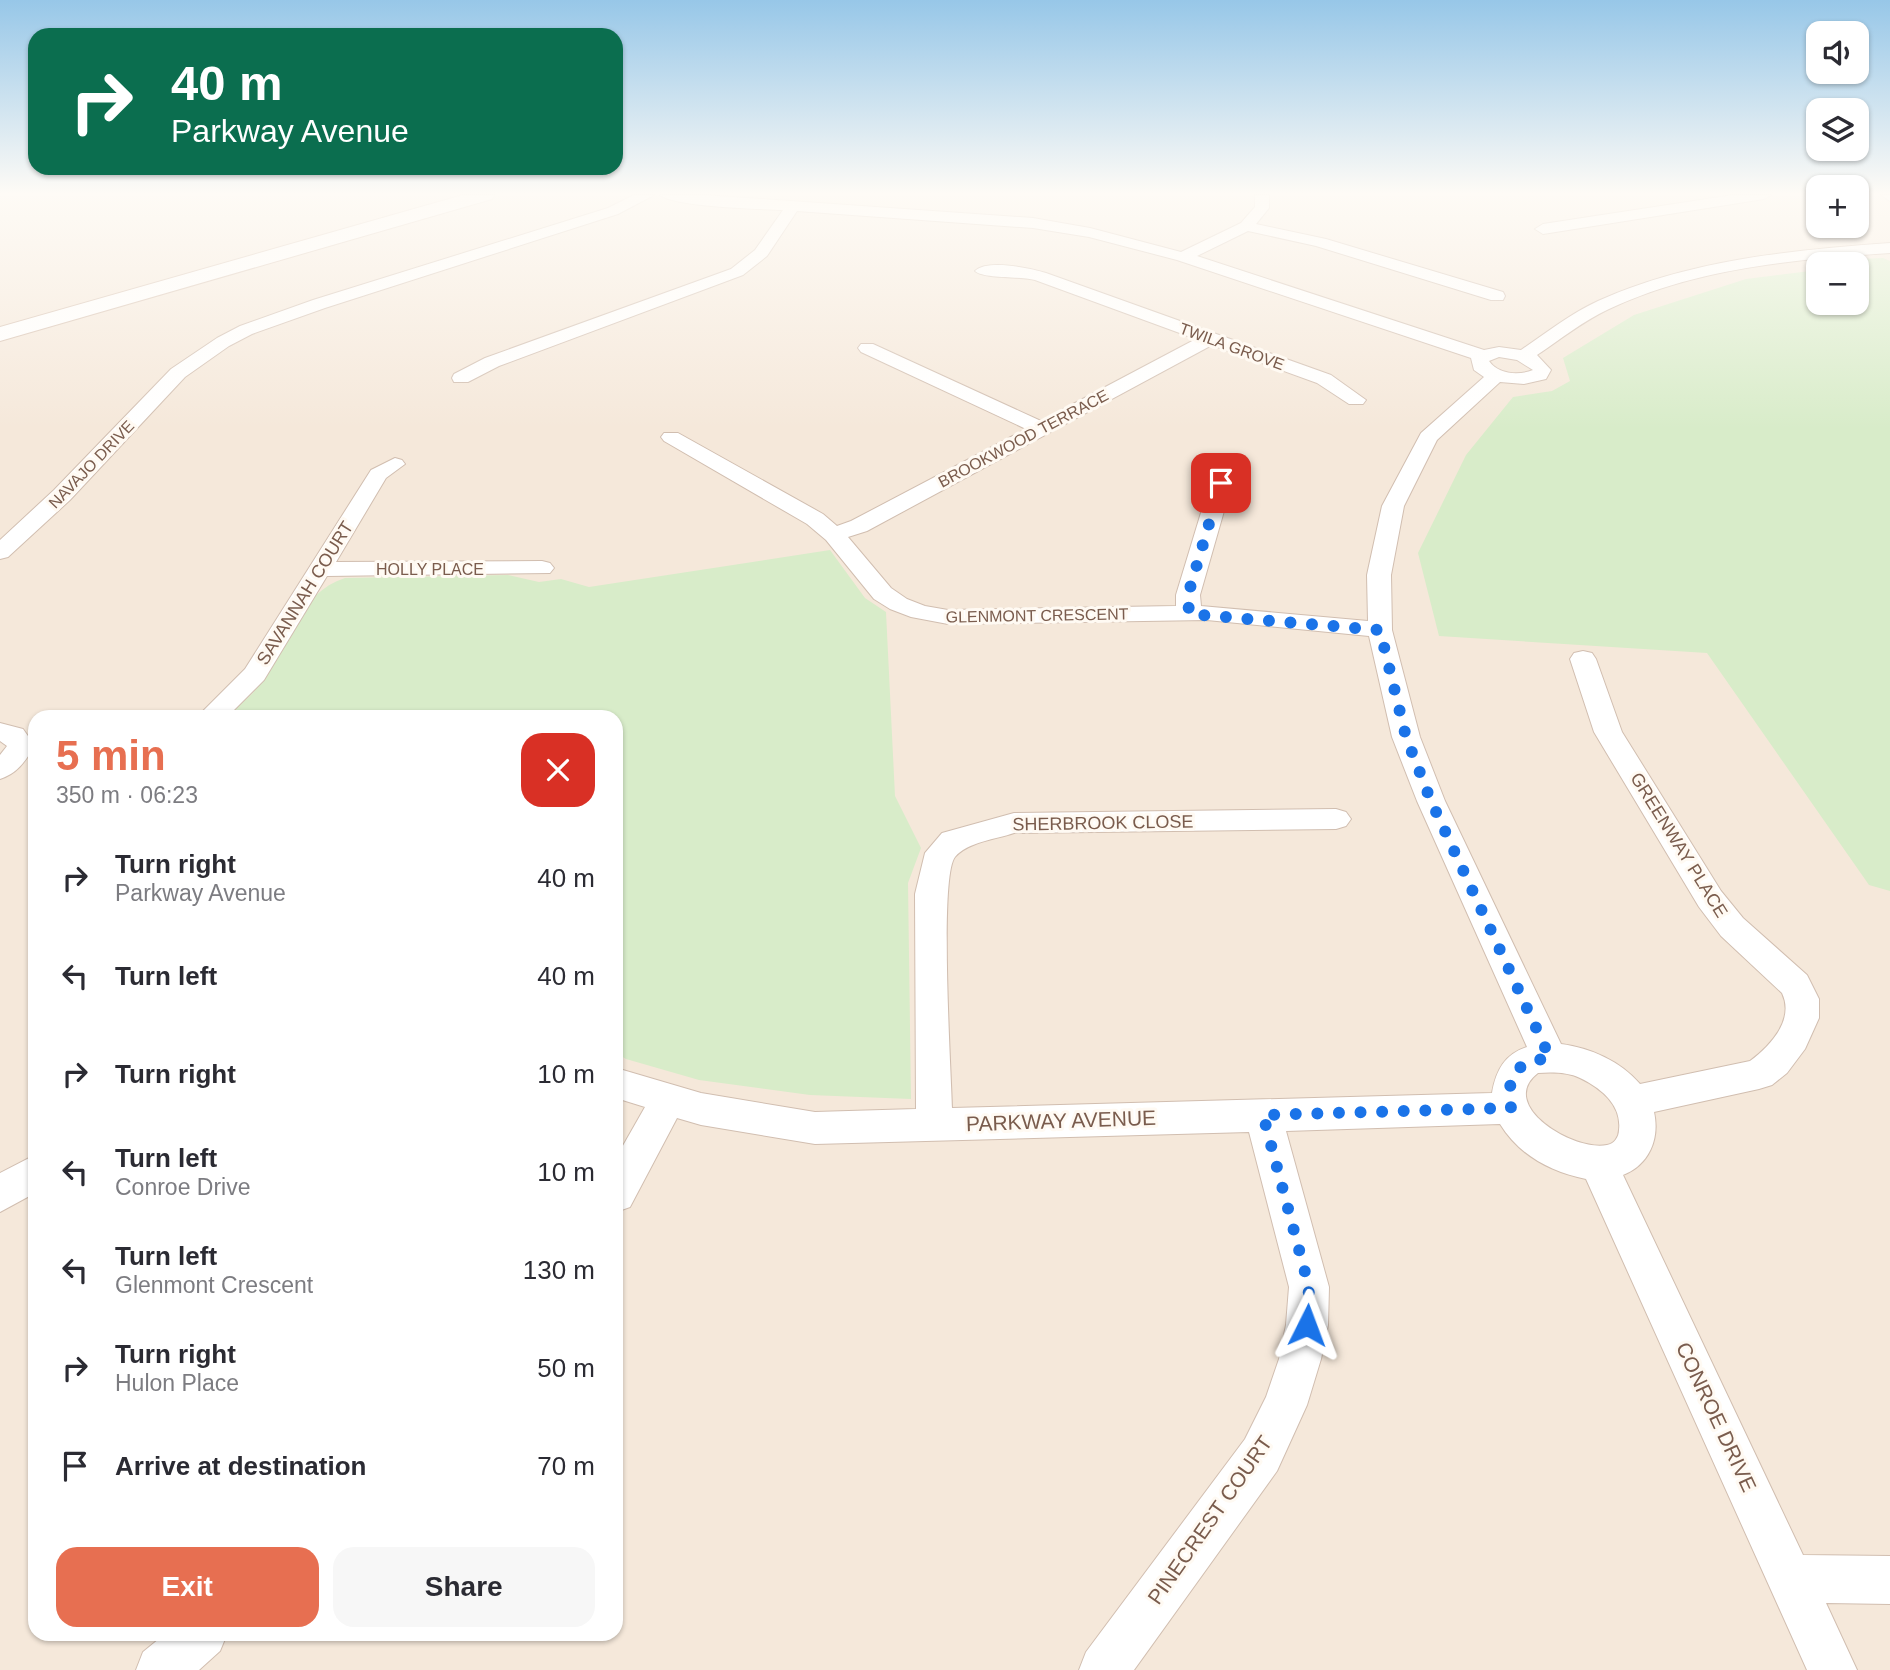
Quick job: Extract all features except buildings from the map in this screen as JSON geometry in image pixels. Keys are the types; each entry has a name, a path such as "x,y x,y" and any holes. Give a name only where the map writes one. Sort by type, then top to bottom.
{"street":[{"path":"0,334 213,273"},
{"name":"NAVAJO DRIVE","path":"0,552 62,495 178,373 223,342 246,330 319,304 417,273"},
{"path":"461,378 492,362 734,273"},
{"name":"TWILA GROVE","path":"1027,273 1324,379 1356,400"},
{"path":"1228,273 1490,365 1522,379 1539,375 1542,370 1539,364 1524,356 1605,305 1700,273"},
{"path":"1421,273 1497,296"},
{"name":"NAVAJO DRIVE","path":"178,373 190,353 195,337 319,304"},
{"name":"BROOKWOOD TERRACE","path":"835,534 859,526 1209,339"},
{"path":"867,348 1041,428"},
{"path":"1490,365 1428,438 1393,506 1379,575 1380,630 1406,737 1431,801 1550,1058"},
{"name":"GLENMONT CRESCENT","path":"671,437 791,504 835,534 876,590 890,601 929,615 1189,614 1380,630"},
{"name":"SAVANNAH COURT","path":"218,710 255,674 378,474 395,464"},
{"path":"1189,614 1188,595 1221,483"},
{"name":"HOLLY PLACE","path":"319,569 541,568"},
{"name":"GREENWAY PLACE","path":"1583,659 1608,732 1710,899 1732,927 1795,984 1802,999 1802,1018 1793,1039 1775,1062 1759,1074 1632,1101"},
{"path":"0,732 11,733 18,739 21,746 16,763"},
{"name":"SHERBROOK CLOSE","path":"934,1125 931,894 940,853 953,841 1014,823 1336,819"},
{"path":"1550,1058 1575,1060 1598,1070 1632,1101 1639,1129 1634,1148 1619,1160 1599,1165 1570,1160 1544,1147 1524,1130 1511,1108 1508,1089 1516,1070 1530,1060 1550,1058"},
{"name":"PARKWAY AVENUE","path":"623,1085 668,1100 747,1118 815,1128 1511,1108"},
{"path":"623,1181 668,1100"},
{"name":"PINECREST COURT","path":"1104,1670 1261,1455 1285,1405 1300,1359 1307,1325 1309,1287 1263,1115"},
{"name":"CONROE DRIVE","path":"1599,1165 1832,1670"},
{"path":"0,1194 28,1176"},
{"path":"1791,1579 1890,1580"},
{"path":"161,1670 195,1641"}],"shaded area":[{"path":"0,273 1806,273 1806,315 1869,315 1869,273 1890,273 1890,1670 0,1670"}],"green space":[{"path":"1806,273 1806,315 1869,315 1869,273 1890,273 1890,891 1869,885 1707,653 1439,636 1418,553 1466,455 1513,397 1552,391 1570,381 1563,358 1634,315 1746,279"},
{"path":"830,550 865,598 886,612 895,796 921,848 908,883 911,1099 810,1095 699,1080 623,1057 623,710 234,710 260,684 304,608 329,585 345,578 508,575 539,582 561,579 589,587"}],"route":[{"path":"1221,483 1188,595 1189,614 1207,613 1380,630 1406,737 1431,801 1550,1058 1530,1060 1516,1070 1508,1089 1511,1108 1263,1115 1309,1287 1307,1325"}]}
